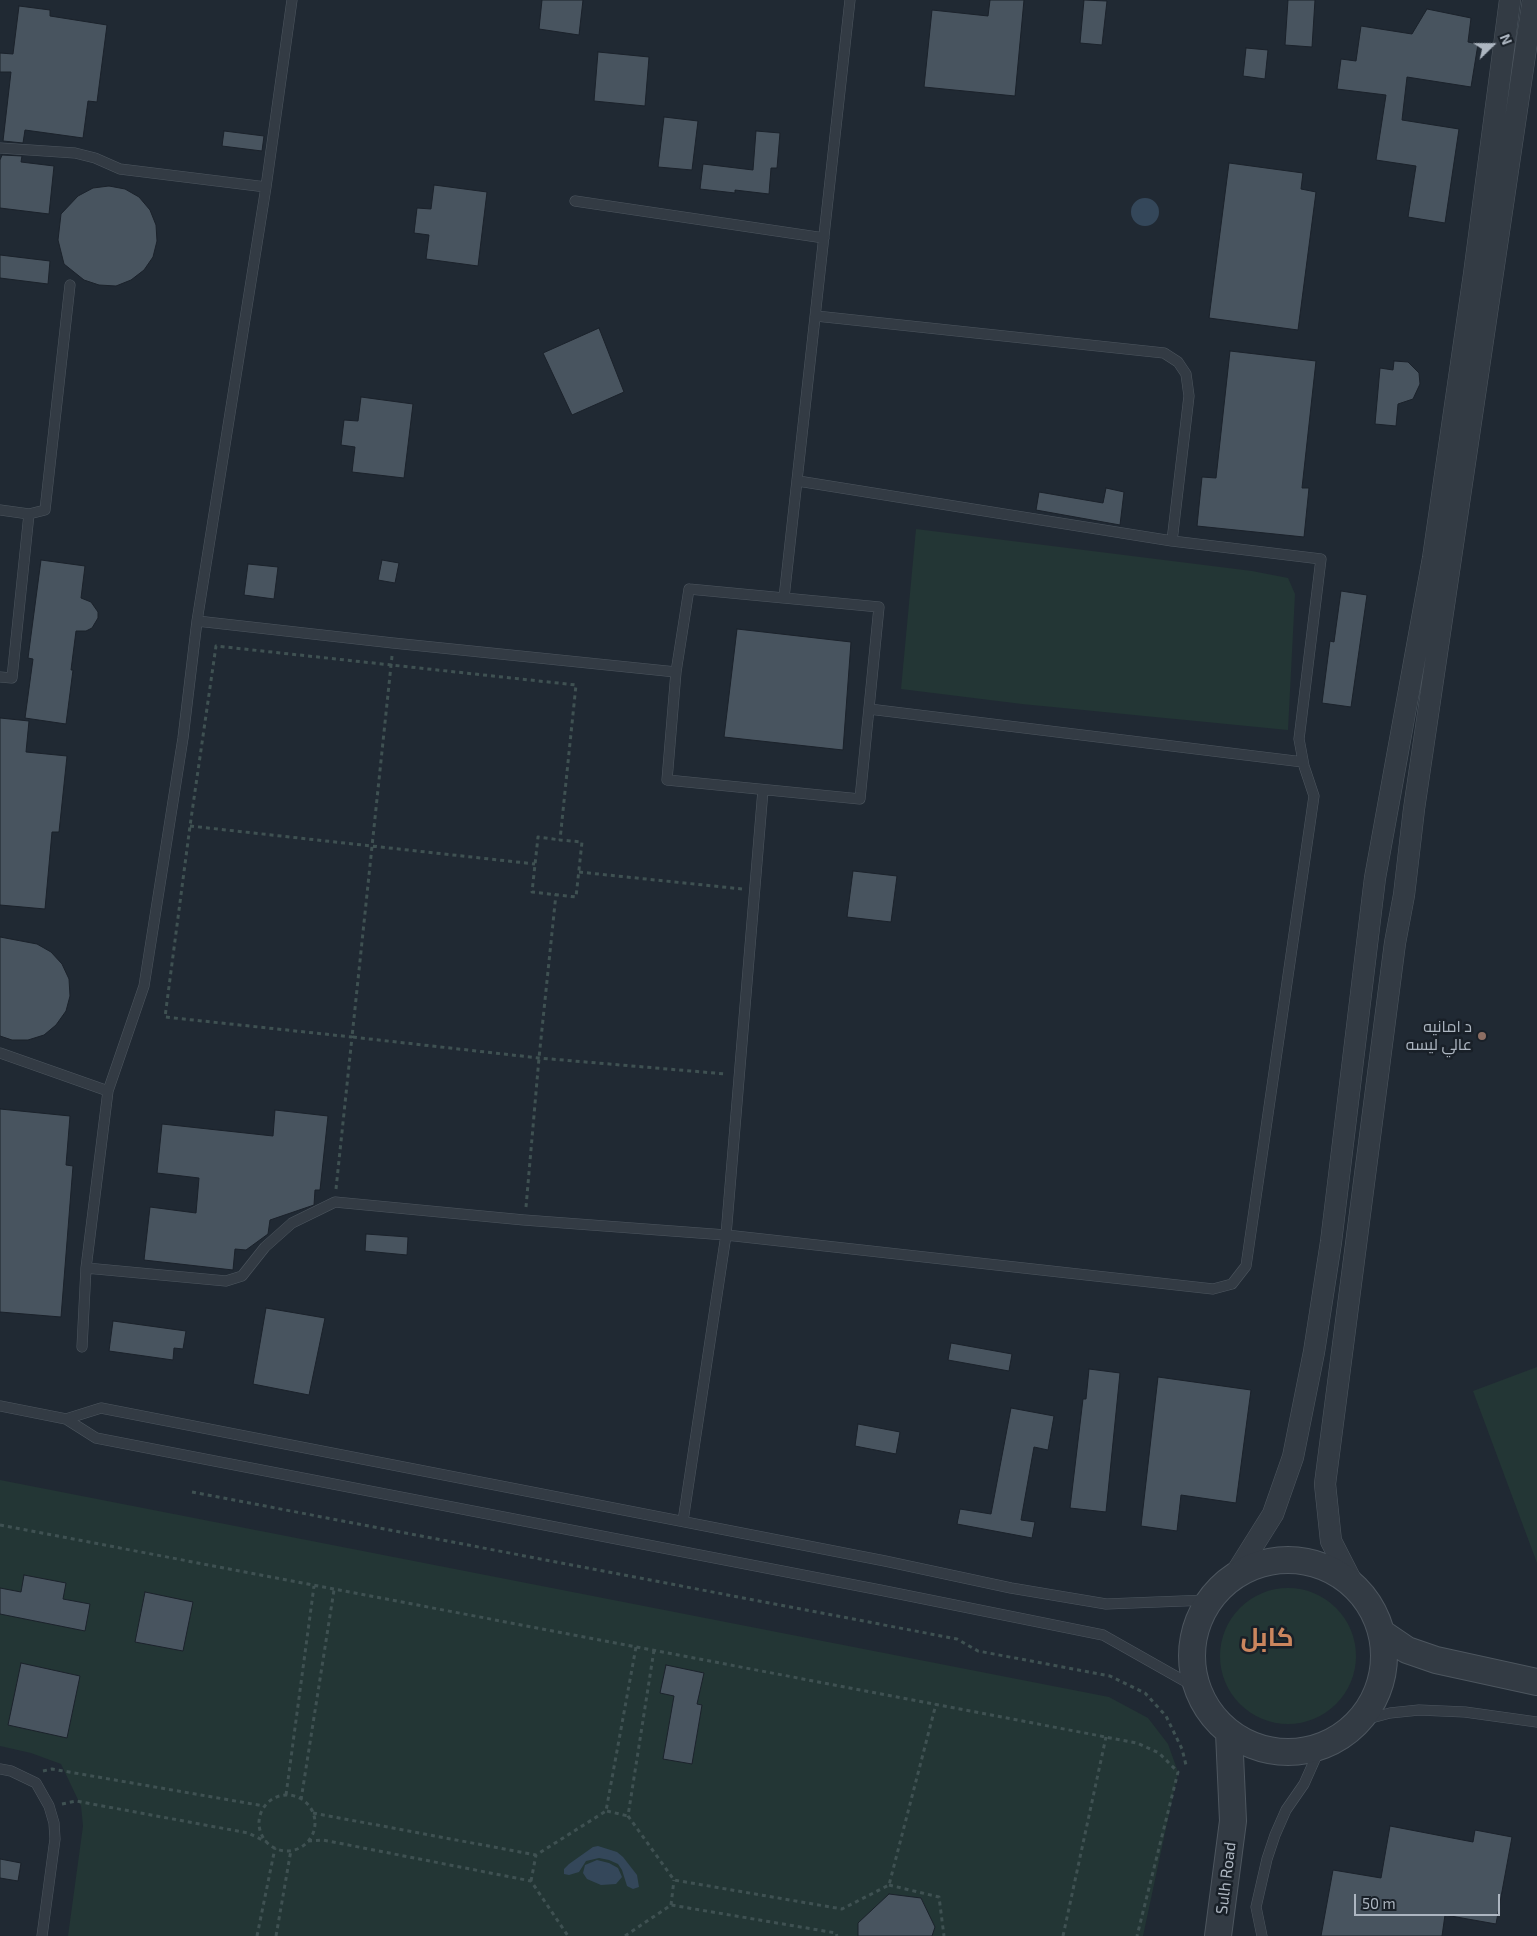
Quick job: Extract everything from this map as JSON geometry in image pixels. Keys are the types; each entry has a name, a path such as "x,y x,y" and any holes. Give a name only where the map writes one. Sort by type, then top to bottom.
{"street":[{"path":"1510,0 1435,549 1372,896 1365,970 1331,1242 1314,1352 1293,1457 1272,1514 1236,1573 1208,1600 1191,1642 1196,1687 1229,1733 1257,1748 1289,1753 1320,1748 1360,1721 1382,1680 1382,1632 1370,1606 1353,1584 1331,1541 1326,1484 1395,943 1404,895 1414,809 1533,0"},
{"path":"1412,679 1432,685"},
{"path":"1236,1573 1275,1559 1317,1562 1353,1584"},
{"path":"1382,1632 1407,1650 1436,1660 1537,1682"},
{"name":"Sulh Road","path":"1218,1936 1233,1821 1229,1733"}],"lane":[{"path":"82,1347 86,1268 108,1091 144,986 183,738 197,621 266,187 292,0"},
{"path":"784,598 850,0"},
{"path":"0,148 75,153 95,158 120,169 266,187"},
{"path":"575,200 824,238"},
{"path":"0,510 29,514 45,510 70,285"},
{"path":"816,316 1164,353 1178,362 1186,374 1189,396 1172,541"},
{"path":"86,1268 226,1281 242,1276 265,1247 292,1223 335,1202 524,1220 726,1234 1213,1289 1232,1284 1246,1266 1314,796 1303,762 1299,739 1321,559 1172,541 798,481"},
{"path":"0,677 12,678 29,514"},
{"path":"689,588 784,598 879,607 860,799 667,780 676,672 689,588"},
{"path":"197,621 676,672"},
{"path":"869,710 1303,762"},
{"path":"683,1521 726,1234 763,790"},
{"path":"0,1053 108,1091"},
{"path":"0,1406 66,1419 96,1438 1103,1635 1196,1687"},
{"path":"66,1419 101,1408 683,1521 1012,1588 1106,1604 1208,1600"},
{"path":"1360,1721 1419,1710 1465,1712 1537,1722"},
{"path":"1262,1936 1256,1907 1267,1859 1275,1834 1286,1810 1304,1784 1320,1748"},
{"path":"0,1769 11,1771 36,1783 49,1806 54,1823 55,1839 42,1936"}],"path":[{"path":"335,1202 393,643"},
{"path":"560,840 576,685 216,646 165,1017 538,1058 739,1076"},
{"path":"190,826 535,864"},
{"path":"538,837 560,840 582,842 576,896 532,892 538,837"},
{"path":"579,872 755,890"},
{"path":"524,1220 538,1058 556,894"},
{"path":"192,1492 957,1639 978,1651 1110,1676 1145,1693 1166,1716 1182,1749 1186,1765"},
{"path":"0,1525 1137,1743 1159,1752 1178,1772 1138,1936"},
{"path":"286,1795 314,1586"},
{"path":"301,1800 334,1590"},
{"path":"606,1811 636,1647"},
{"path":"628,1816 654,1650"},
{"path":"889,1885 936,1704"},
{"path":"1063,1936 1106,1737"},
{"path":"21,1776 52,1769 264,1806"},
{"path":"49,1806 76,1801 248,1833 275,1848 291,1850 301,1847 308,1841 313,1832 315,1823 313,1813 308,1804 295,1796 286,1795 271,1800 264,1806 259,1821 261,1834 267,1842"},
{"path":"313,1813 536,1855 606,1811 628,1816 674,1880 671,1904"},
{"path":"308,1841 323,1840 531,1882 568,1936"},
{"path":"257,1936 275,1848"},
{"path":"276,1936 291,1850"},
{"path":"531,1882 536,1855"},
{"path":"674,1880 842,1909 889,1885 939,1897 944,1936"},
{"path":"625,1936 671,1904 836,1934 837,1936"}],"green space":[{"path":"916,529 1252,571 1288,578 1295,594 1288,730 1022,704 901,689"},
{"path":"1537,1367 1537,1563 1473,1391"},
{"path":"0,1480 1109,1697 1148,1718 1168,1744 1178,1772 1143,1936 68,1936 83,1826 81,1806 61,1764 31,1753 0,1746"},
{"path":"1288,1588 1314,1593 1326,1599 1336,1608 1345,1618 1351,1630 1356,1656 1351,1682 1345,1694 1336,1704 1326,1713 1314,1719 1288,1724 1262,1719 1250,1713 1240,1704 1231,1694 1225,1682 1220,1656 1225,1630 1231,1618 1240,1608 1250,1599 1262,1593"}],"water":[{"path":"1145,198 1155,202 1159,212 1155,222 1145,226 1135,222 1131,212 1135,202"},
{"path":"598,1846 617,1852 623,1857 637,1875 639,1887 633,1889 627,1886 618,1864 599,1858 586,1861 579,1872 569,1875 564,1874 564,1869 569,1864 593,1847"},
{"path":"597,1860 618,1868 622,1877 616,1884 601,1885 587,1879 583,1873 585,1865"}],"building":[{"path":"542,0 583,0 579,35 539,29"},
{"path":"990,0 1024,0 1015,96 924,87 932,10 988,16"},
{"path":"1084,0 1107,1 1102,45 1080,43"},
{"path":"1288,0 1315,0 1312,47 1285,45"},
{"path":"19,6 50,10 50,16 107,25 97,102 88,101 83,138 25,130 23,143 3,141 11,72 0,72 0,53 13,54"},
{"path":"1427,9 1471,18 1468,42 1478,44 1471,87 1407,77 1402,120 1459,129 1445,223 1408,217 1416,166 1376,160 1386,95 1337,89 1341,59 1356,61 1361,26 1412,34"},
{"path":"1246,48 1268,50 1265,79 1243,76"},
{"path":"598,52 649,57 645,106 594,101"},
{"path":"664,117 698,121 692,170 658,167"},
{"path":"224,131 264,136 262,151 222,146"},
{"path":"756,131 780,133 777,168 771,168 769,194 735,190 735,193 700,189 703,164 753,170"},
{"path":"2,155 22,156 21,162 54,166 49,214 0,208 0,160"},
{"path":"1229,163 1303,173 1301,189 1316,192 1298,330 1209,318"},
{"path":"434,185 487,192 478,266 426,259 429,235 414,233 417,208 431,209"},
{"path":"109,186 125,189 139,197 150,210 156,225 157,241 153,257 144,270 131,280 116,286 99,285 84,280 64,264 58,240 61,214 78,196 93,188"},
{"path":"0,255 50,261 48,284 0,278"},
{"path":"599,328 624,392 572,415 543,353"},
{"path":"1230,351 1316,361 1302,488 1309,488 1304,537 1197,526 1202,477 1216,478"},
{"path":"1394,361 1408,362 1419,373 1420,384 1413,399 1398,404 1396,426 1375,424 1380,368 1393,370"},
{"path":"361,397 413,404 404,478 352,472 355,447 341,445 344,420 358,421"},
{"path":"1106,488 1124,492 1120,525 1036,510 1039,492 1103,503"},
{"path":"41,560 85,566 81,598 91,602 98,612 98,618 92,628 86,631 76,631 66,724 25,718 33,659 28,658"},
{"path":"382,560 399,563 395,583 378,580"},
{"path":"248,564 278,567 274,599 244,595"},
{"path":"1341,591 1367,595 1351,707 1322,703 1330,641 1334,642"},
{"path":"737,629 851,642 843,750 724,737"},
{"path":"0,718 29,721 26,752 67,756 59,832 52,832 45,909 0,905"},
{"path":"853,871 897,876 891,922 847,917"},
{"path":"0,937 37,944 51,952 62,964 69,979 70,996 66,1011 56,1025 44,1035 28,1040 12,1040 0,1036"},
{"path":"0,1109 70,1116 66,1165 73,1166 61,1317 0,1312"},
{"path":"275,1110 328,1116 320,1190 315,1190 314,1205 270,1220 268,1234 246,1250 235,1249 233,1270 144,1260 150,1207 196,1213 199,1178 157,1173 162,1124 273,1136"},
{"path":"366,1234 408,1237 407,1255 365,1251"},
{"path":"266,1308 325,1318 309,1395 253,1384"},
{"path":"113,1321 186,1331 183,1349 174,1348 173,1360 109,1351"},
{"path":"951,1343 1012,1354 1009,1371 948,1360"},
{"path":"1089,1369 1120,1373 1106,1512 1070,1508 1083,1399 1086,1399"},
{"path":"1158,1377 1251,1390 1236,1503 1181,1495 1177,1531 1141,1526"},
{"path":"1011,1408 1054,1416 1048,1450 1034,1447 1021,1520 1035,1522 1032,1538 957,1524 960,1509 991,1514"},
{"path":"858,1424 900,1432 896,1454 855,1446"},
{"path":"24,1575 66,1583 63,1599 90,1604 85,1631 0,1614 0,1588 21,1592"},
{"path":"145,1592 193,1602 183,1651 135,1642"},
{"path":"21,1663 80,1676 67,1738 8,1725"},
{"path":"666,1665 704,1673 697,1704 702,1705 692,1764 663,1759 674,1696 660,1693"},
{"path":"1390,1826 1473,1842 1475,1830 1512,1837 1496,1924 1445,1915 1442,1936 1321,1936 1333,1870 1381,1878"},
{"path":"0,1859 21,1863 18,1881 0,1878"},
{"path":"889,1894 921,1898 935,1927 932,1936 858,1936 858,1923"}],"place":[{"name":"د امانیه عالي لیسه","path":"1482,1036"}],"district":[{"name":"کابل","path":"1267,1637"}]}
